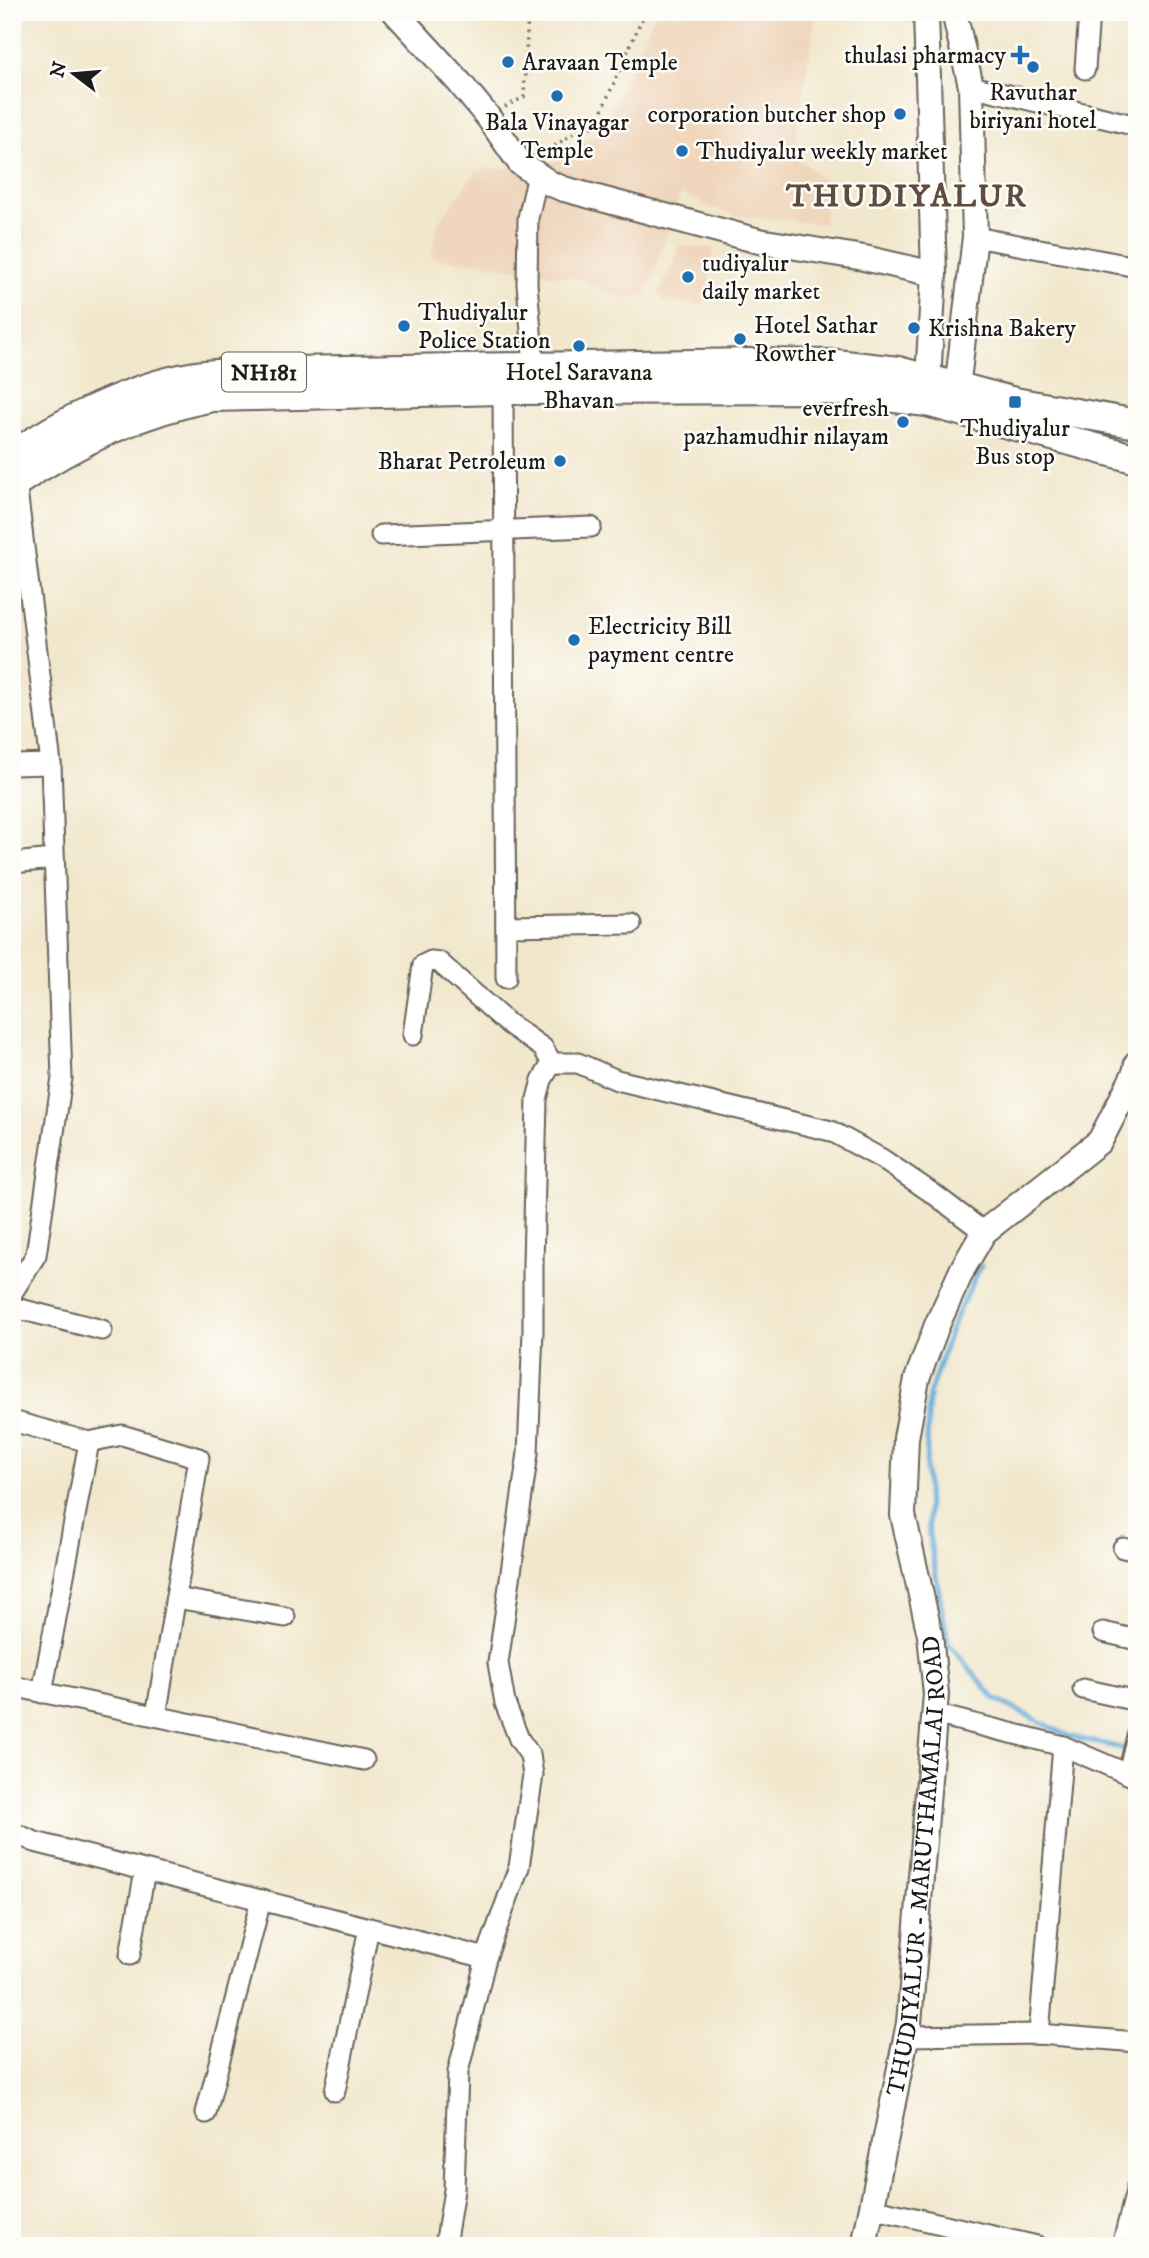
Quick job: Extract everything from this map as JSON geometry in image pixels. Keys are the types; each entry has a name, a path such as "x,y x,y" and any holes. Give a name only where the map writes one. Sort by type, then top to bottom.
{"highway":[{"name":"NH181","path":"14,474 86,413 141,391 189,377 239,372 749,363 836,364 898,371 927,390"},
{"name":"NH181","path":"14,474 45,462 133,418 173,405 212,397 503,390 927,390 1137,459"},
{"name":"NH181","path":"957,398 1015,402 1137,424"}],"main road":[{"path":"395,12 488,117 529,169 564,189 759,241 863,258 934,274"},
{"path":"926,12 934,274 927,390"},
{"path":"954,12 970,78 975,237 957,398"},
{"path":"927,77 970,78"},
{"name":"THUDIYALUR - MARUTHAMALAI ROAD","path":"864,2246 910,2010 936,1694 930,1635 903,1515 906,1438 917,1379 963,1268 984,1232 1100,1141 1118,1111 1137,1063"}],"street":[{"path":"1085,69 1089,12"},
{"path":"970,78 1137,126"},
{"path":"529,169 527,284 534,366"},
{"path":"975,237 1137,267"},
{"path":"503,390 506,978"},
{"path":"12,1293 36,1255 62,1078 51,764 14,474"},
{"path":"381,534 591,527"},
{"path":"12,765 51,764"},
{"path":"12,863 54,859"},
{"path":"506,926 631,924"},
{"path":"414,1035 423,965 431,961 439,962 506,1022 543,1048 552,1063"},
{"path":"552,1063 578,1063 617,1080 831,1131 882,1159 984,1232"},
{"path":"445,2246 454,2190 458,2072 486,1958 519,1867 533,1776 530,1755 519,1739 505,1703 498,1662 528,1453 537,1099 542,1080 552,1063"},
{"path":"12,1307 102,1330"},
{"path":"12,1421 89,1442 122,1435 199,1458 156,1716"},
{"path":"43,1692 89,1442"},
{"path":"176,1598 285,1617"},
{"path":"1103,1632 1137,1640"},
{"path":"12,1686 364,1760"},
{"path":"1083,1689 1137,1701"},
{"path":"934,1714 1063,1746 1134,1758"},
{"path":"1039,2034 1063,1746"},
{"path":"12,1832 35,1842 486,1958"},
{"path":"130,1955 145,1871"},
{"path":"206,2113 261,1900"},
{"path":"335,2091 369,1928"},
{"path":"905,2036 1039,2034 1137,2042"},
{"path":"1122,2246 1137,2187"},
{"path":"871,2208 1037,2246"}],"path":[{"path":"488,117 524,97 528,12"},
{"path":"529,169 575,132 594,126 645,12"}],"shaded area":[{"name":"Thudiyalur weekly market","path":"656,12 816,12 794,155 825,181 824,224 739,216 710,207 681,193 646,294 621,298 584,280 475,262 431,258 439,222 477,170 549,165 602,130"},
{"name":"tudiyalur daily market","path":"679,246 714,248 705,305 664,301 659,292 674,263"}],"waterway":[{"path":"981,1266 955,1318 929,1395 926,1468 929,1535 948,1643 995,1699 1068,1736 1130,1750"}],"place":[{"name":"thulasi pharmacy","path":"1020,55"},
{"name":"Aravaan Temple","path":"508,62"},
{"name":"Ravuthar biriyani hotel","path":"1033,67"},
{"name":"Bala Vinayagar Temple","path":"557,96"},
{"name":"corporation butcher shop","path":"900,114"},
{"name":"Thudiyalur weekly market","path":"682,151"},
{"name":"tudiyalur daily market","path":"688,277"},
{"name":"Thudiyalur Police Station","path":"404,326"},
{"name":"Krishna Bakery","path":"914,328"},
{"name":"Hotel Sathar Rowther","path":"740,339"},
{"name":"Hotel Saravana Bhavan","path":"579,346"},
{"name":"Thudiyalur Bus stop","path":"1015,402"},
{"name":"everfresh pazhamudhir nilayam","path":"903,422"},
{"name":"Bharat Petroleum","path":"560,461"},
{"name":"Electricity Bill payment centre","path":"574,640"}],"district":[{"name":"THUDIYALUR","path":"907,195"}]}
